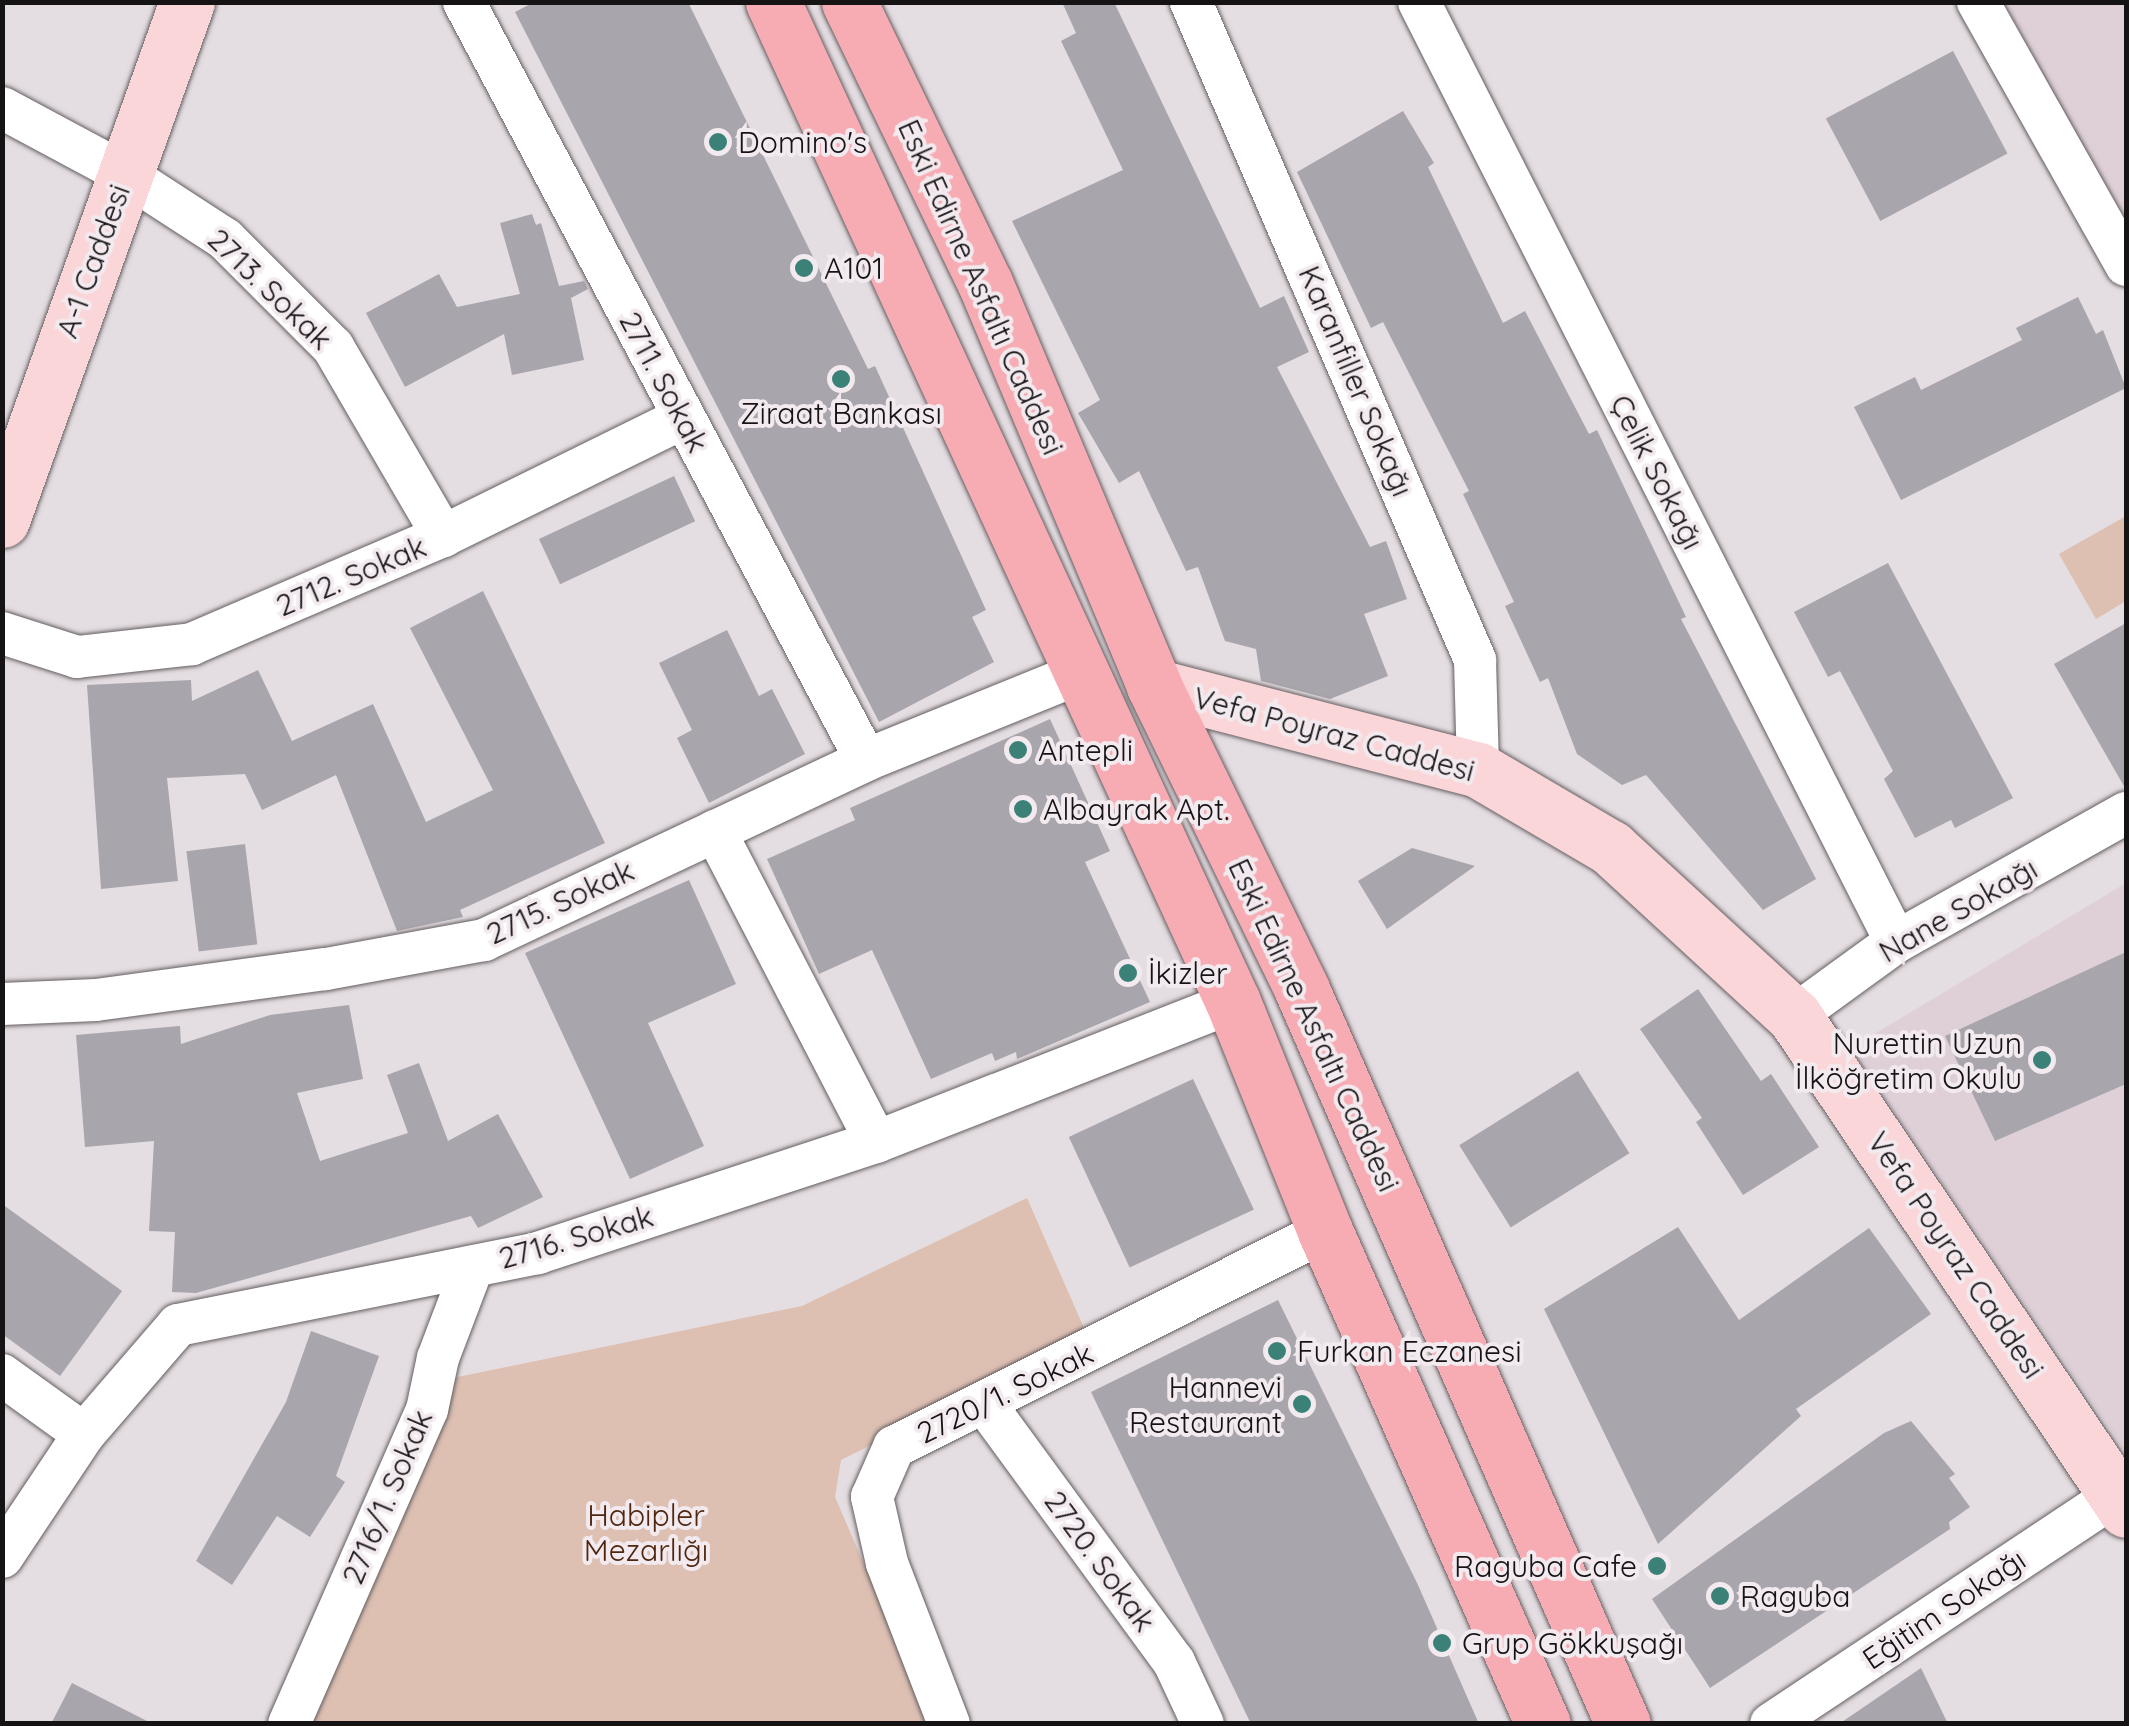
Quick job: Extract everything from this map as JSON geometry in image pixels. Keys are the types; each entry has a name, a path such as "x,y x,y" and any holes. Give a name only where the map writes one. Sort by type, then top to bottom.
{"main road":[{"name":"A-1 Caddesi","path":"2,520 16,431 126,174 187,2"},
{"name":"Eski Edirne Asfaltı Caddesi","path":"773,2 1234,1002 1325,1231 1544,1724"},
{"name":"Eski Edirne Asfaltı Caddesi","path":"849,2 984,282 1154,686 1302,990 1623,1724"},
{"path":"1083,672 1154,686"},
{"name":"Vefa Poyraz Caddesi","path":"1154,686 1478,770 1610,848 1794,1016 2122,1502"}],"street":[{"name":"2711. Sokak","path":"464,2 866,760"},
{"name":"Karanfiller Sokağı","path":"1192,2 1475,660 1478,770"},
{"name":"Çelik Sokağı","path":"1419,2 1896,942"},
{"path":"1978,2 2120,240"},
{"name":"2713. Sokak","path":"2,108 126,174 225,239 333,347 443,536"},
{"name":"2712. Sokak","path":"2,634 77,657 192,644 443,536 682,418"},
{"name":"2715. Sokak","path":"2,1004 250,980 484,940 866,760 1083,672"},
{"name":"Nane Sokağı","path":"1794,1016 1896,942 2126,813"},
{"path":"715,831 876,1142"},
{"name":"2716. Sokak","path":"2,1557 84,1434 178,1325 538,1253 876,1142 1234,1002"},
{"name":"2720/1. Sokak","path":"949,1724 886,1563 872,1497 894,1447 1325,1231"},
{"name":"2716/1. Sokak","path":"289,1724 428,1410 438,1358 473,1266"},
{"path":"2,1375 84,1434"},
{"name":"2720. Sokak","path":"985,1404 1174,1662 1204,1724"},
{"name":"Eğitim Sokağı","path":"1772,1724 2122,1502"}],"shaded area":[{"path":"1972,3 2126,3 2126,220 2102,230"},
{"path":"2126,883 2126,1453 1851,1048"}],"green space":[{"path":"2126,516 2126,601 2096,619 2059,554"},
{"name":"Habipler Mezarlığı","path":"1027,1198 1088,1337 841,1460 835,1497 933,1723 304,1724 448,1379 802,1306"}],"building":[{"path":"534,2 688,2 868,369 875,366 986,610 972,617 994,662 879,722 515,12"},
{"path":"1062,2 1114,2 1260,308 1284,296 1309,352 1277,367 1370,547 1386,541 1407,599 1364,614 1388,676 1330,699 1261,681 1256,649 1225,641 1198,567 1186,571 1139,471 1119,483 1078,413 1100,400 1012,221 1123,170 1061,41 1076,33"},
{"path":"1953,51 2007,153 1880,221 1826,119"},
{"path":"1403,111 1434,163 1428,167 1503,323 1525,311 1589,434 1597,430 1686,617 1681,619 1816,879 1763,910 1646,775 1622,785 1577,754 1548,678 1540,682 1505,606 1514,602 1463,494 1469,491 1383,322 1371,328 1297,172"},
{"path":"532,214 536,225 541,223 559,286 584,281 588,289 571,298 584,360 512,375 504,334 405,387 366,313 439,274 457,307 520,294 500,223"},
{"path":"2078,297 2096,334 2103,330 2126,388 1901,500 1854,407 1915,377 1921,390 2022,340 2016,328"},
{"path":"674,476 695,521 560,584 539,539"},
{"path":"1888,563 2013,798 1955,828 1951,820 1915,838 1884,779 1893,771 1840,671 1828,677 1794,612"},
{"path":"483,591 605,843 460,910 463,917 397,931 336,775 262,810 245,774 167,778 178,881 101,889 87,685 191,680 192,701 258,670 292,741 373,704 426,822 493,790 410,628"},
{"path":"2126,623 2126,788 2125,788 2054,664"},
{"path":"727,630 759,696 772,689 805,754 709,803 677,738 692,730 659,663"},
{"path":"1050,719 1110,851 1085,862 1150,1002 1017,1059 1016,1052 995,1061 992,1053 931,1079 872,950 819,974 767,859 855,820 850,808"},
{"path":"245,844 257,944 199,951 186,851"},
{"path":"1412,848 1475,866 1387,929 1358,881"},
{"path":"689,880 736,984 648,1023 704,1146 630,1179 525,953"},
{"name":"Nurettin Uzun İlköğretim Okulu","path":"2126,952 2126,1084 1995,1141 1945,1036"},
{"path":"1698,989 1761,1081 1771,1074 1819,1147 1743,1195 1696,1122 1702,1118 1640,1029"},
{"path":"349,1005 363,1079 297,1093 320,1161 408,1133 387,1075 419,1063 448,1141 498,1114 543,1197 478,1228 471,1216 196,1293 172,1292 175,1232 149,1231 154,1141 85,1147 76,1035 180,1026 181,1044 270,1015"},
{"path":"1578,1071 1629,1153 1511,1227 1459,1145"},
{"path":"1193,1079 1254,1210 1130,1267 1069,1137"},
{"path":"2,1204 122,1291 60,1376 2,1334"},
{"path":"1678,1227 1739,1320 1869,1228 1931,1314 1796,1409 1801,1416 1658,1544 1544,1309"},
{"path":"1278,1300 1418,1585 1479,1724 1251,1724 1091,1392"},
{"path":"311,1331 379,1356 336,1476 345,1482 310,1537 277,1516 232,1585 196,1561 286,1402"},
{"path":"1911,1421 1955,1474 1949,1478 1970,1507 1949,1522 1950,1529 1710,1688 1652,1599 1884,1433"},
{"path":"1921,1668 1948,1724 1839,1724"},
{"path":"72,1683 153,1724 51,1724"}],"place":[{"name":"Domino's","path":"718,142"},
{"name":"A101","path":"804,268"},
{"name":"Ziraat Bankası","path":"841,379"},
{"name":"Antepli","path":"1018,750"},
{"name":"Albayrak Apt.","path":"1023,809"},
{"name":"İkizler","path":"1128,973"},
{"name":"Nurettin Uzun İlköğretim Okulu","path":"2042,1060"},
{"name":"Furkan Eczanesi","path":"1277,1351"},
{"name":"Hannevi Restaurant","path":"1302,1404"},
{"name":"Raguba Cafe","path":"1657,1566"},
{"name":"Raguba","path":"1720,1596"},
{"name":"Grup Gökkuşağı","path":"1442,1643"}]}
